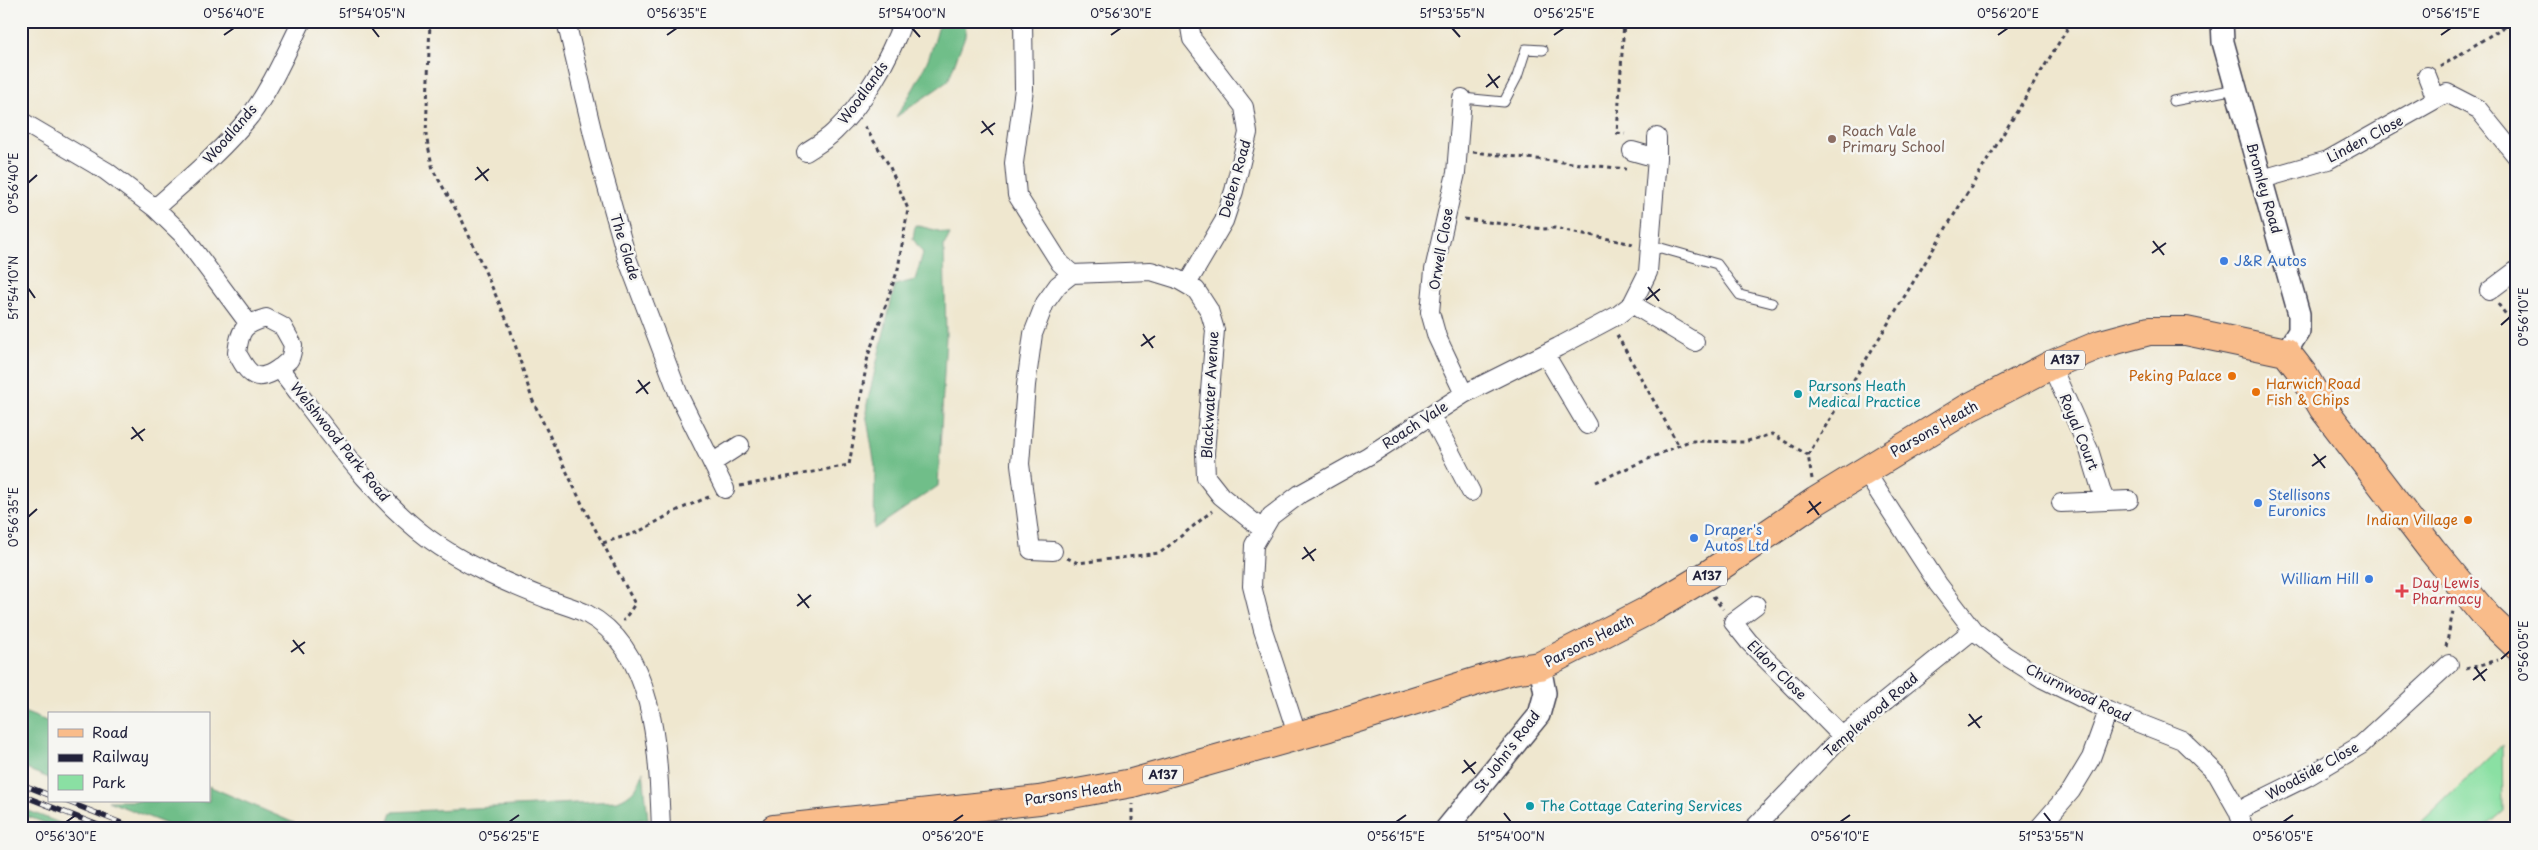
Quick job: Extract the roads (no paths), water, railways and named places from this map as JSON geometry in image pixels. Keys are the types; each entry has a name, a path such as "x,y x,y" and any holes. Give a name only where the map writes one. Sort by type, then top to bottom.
{"main road":[{"name":"Parsons Heath","path":"774,829 1039,800 1132,783 1296,734 1329,727 1513,670 1540,666 1647,611 1700,580 1816,501 1968,408 2051,366 2101,344 2149,330 2186,331 2286,352"},
{"path":"2286,352 2303,374 2323,408 2487,617 2509,652"}],"street":[{"name":"Woodlands","path":"156,208 192,176 250,116 275,75 302,21"},
{"name":"The Glade","path":"566,21 598,155 627,258 680,398 725,489"},
{"name":"Woodlands","path":"806,152 834,132 854,109 892,52 903,21"},
{"path":"1023,21 1024,89 1014,163 1018,195 1060,263 1072,274 1058,285 1045,303 1033,334 1026,385 1020,464 1031,550 1052,551"},
{"name":"Deben Road","path":"1187,284 1224,221 1248,133 1244,107 1192,39 1189,21"},
{"name":"Bromley Road","path":"2222,21 2223,42 2299,314 2298,331 2286,352"},
{"path":"2427,76 2436,99"},
{"name":"Linden Close","path":"2262,179 2328,160 2447,93 2478,109 2517,157"},
{"name":"Orwell Close","path":"1462,98 1456,173 1434,270 1430,312 1437,338 1464,394"},
{"path":"21,121 106,171 156,208 182,234 249,324"},
{"name":"Roach Vale","path":"1296,734 1263,630 1252,586 1254,546 1271,516 1300,494 1368,456 1464,394 1545,354 1608,320 1632,304 1648,272 1657,137"},
{"path":"1632,151 1656,165"},
{"path":"2489,291 2517,270"},
{"name":"Blackwater Avenue","path":"1072,274 1150,271 1187,284 1196,290 1209,310 1215,330 1205,452 1206,476 1226,500 1263,530"},
{"path":"1632,304 1695,342"},
{"path":"266,318 283,327 293,345 290,358 280,368 267,376 255,375 245,367 237,353 240,334 249,324 266,318"},
{"path":"1545,354 1587,426"},
{"name":"Royal Court","path":"2051,366 2089,450 2104,500"},
{"name":"Welshwood Park Road","path":"280,368 380,495 427,537 458,558 496,578 586,614 614,634 630,655 640,675 651,720 661,829"},
{"path":"1431,415 1471,492"},
{"path":"712,463 740,445"},
{"name":"Churnwood Road","path":"1865,471 1938,584 1973,630 2006,656 2042,679 2108,710 2182,740 2217,774 2238,811 2244,829"},
{"path":"2062,503 2129,500"},
{"name":"Eldon Close","path":"1756,605 1733,622 1748,642 1842,736"},
{"name":"Templewood Road","path":"1753,829 1842,736 1973,630"},
{"name":"Woodside Close","path":"2238,811 2307,777 2362,745 2449,664"},
{"name":"St John's Road","path":"1446,829 1539,715 1545,692 1540,666"},
{"path":"2038,829 2076,783 2091,758 2108,710"}],"lane":[{"path":"1462,98 1504,102 1518,77 1526,49 1543,50"},
{"path":"2172,101 2236,89"},
{"path":"1650,249 1661,248 1717,264 1740,295 1772,303"}],"railway":[{"path":"21,784 48,795"},
{"path":"21,795 108,829"},
{"path":"68,802 136,829"}],"place":[{"name":"Roach Vale Primary School","path":"1832,139"},
{"name":"J&R Autos","path":"2224,261"},
{"name":"Peking Palace","path":"2232,376"},
{"name":"Harwich Road Fish & Chips","path":"2256,392"},
{"name":"Parsons Heath Medical Practice","path":"1798,394"},
{"name":"Stellisons Euronics","path":"2258,503"},
{"name":"Indian Village","path":"2468,520"},
{"name":"Draper's Autos Ltd","path":"1694,538"},
{"name":"William Hill","path":"2369,579"},
{"name":"Day Lewis Pharmacy","path":"2402,591"},
{"name":"The Cottage Catering Services","path":"1530,806"}]}
